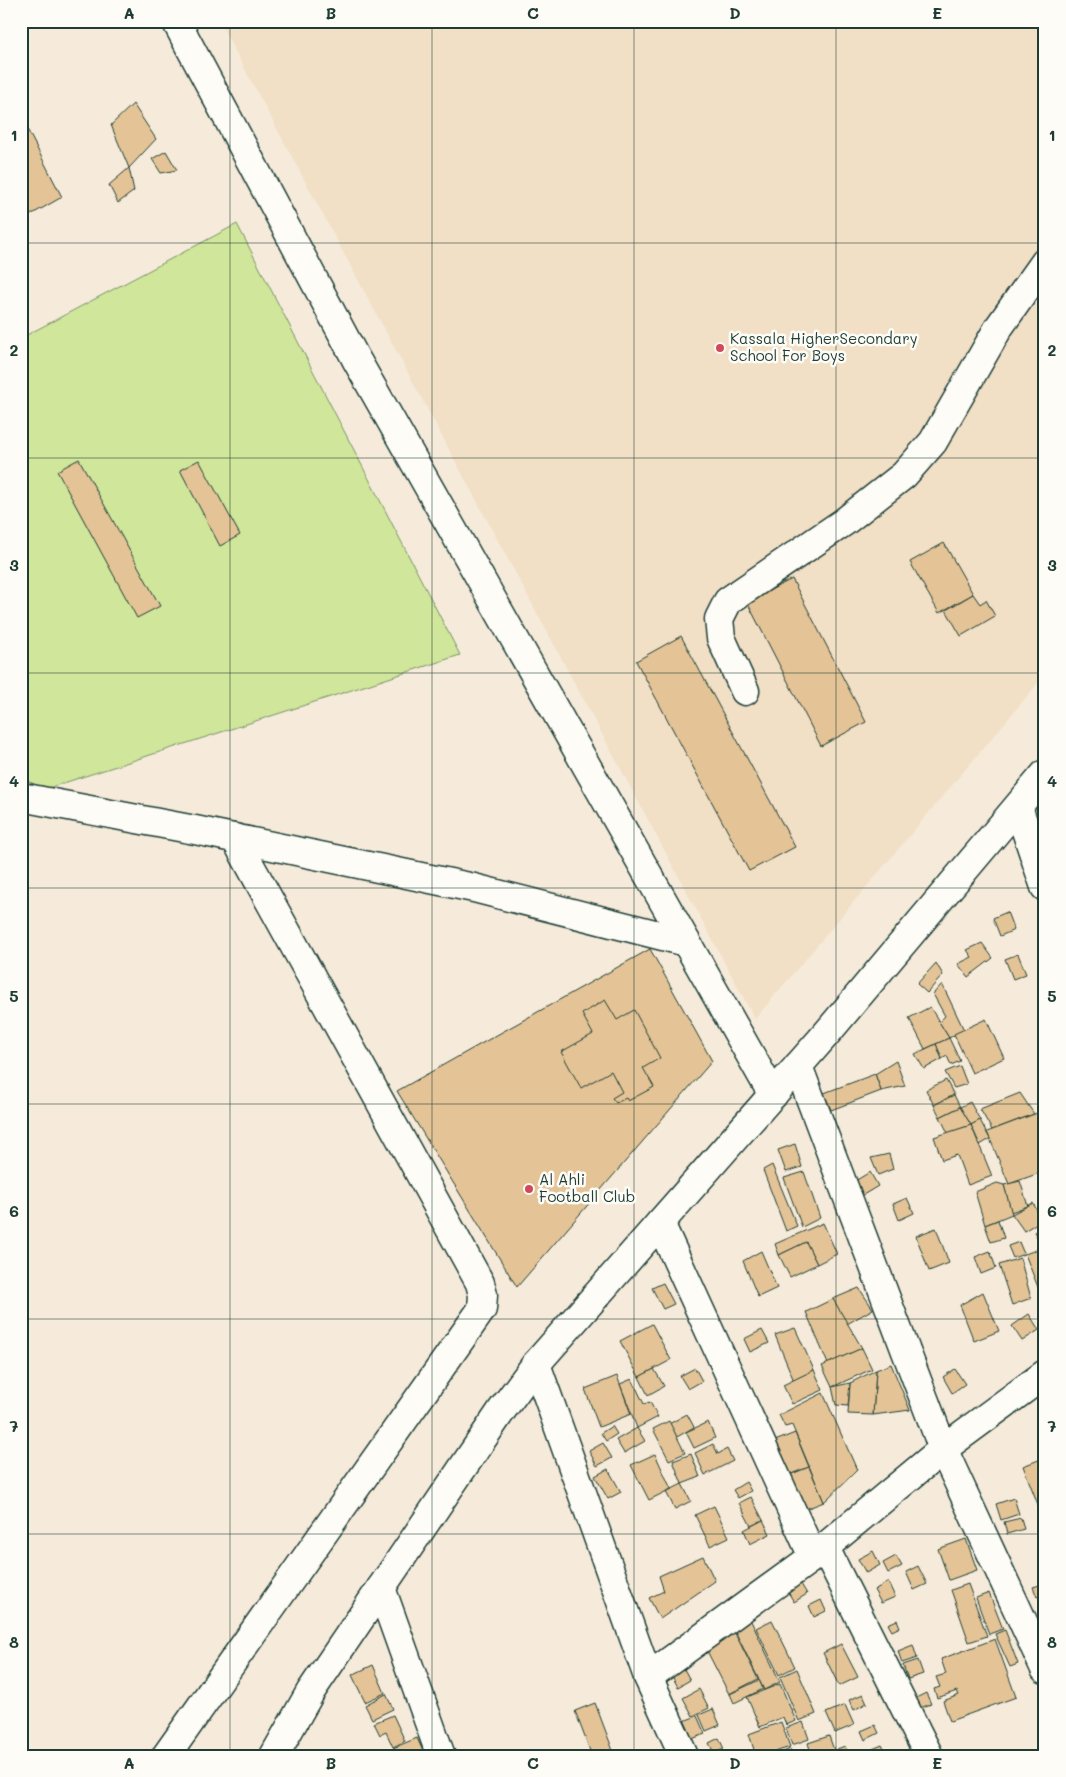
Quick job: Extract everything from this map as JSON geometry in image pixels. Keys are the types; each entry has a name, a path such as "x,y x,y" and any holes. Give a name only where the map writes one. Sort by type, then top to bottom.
{"street":[{"path":"176,21 356,359 772,1095"},
{"path":"744,691 721,638 719,619 728,601 844,522 904,475 932,442 999,327 1045,262"},
{"path":"274,1756 311,1691 502,1410 536,1364 798,1066 1045,774"},
{"path":"21,797 235,838 474,888 686,942"},
{"path":"1018,807 1045,887"},
{"path":"166,1756 482,1309 483,1295 480,1283 235,838"},
{"path":"798,1066 943,1449 1045,1669"},
{"path":"660,1223 819,1553 929,1756"},
{"path":"536,1364 648,1677 684,1756"},
{"path":"648,1677 819,1553 943,1449 1045,1374"},
{"path":"381,1588 441,1756"}],"shaded area":[{"name":"Kassala HigherSecondary School For Boys","path":"219,21 1045,21 1045,675 755,1019"}],"green space":[{"path":"237,224 460,655 45,789 21,778 21,338"}],"building":[{"path":"133,104 156,139 129,168 111,125"},
{"path":"24,123 62,197 27,217 21,205 21,124"},
{"path":"166,151 177,170 161,173 152,159"},
{"path":"129,168 134,191 118,203 109,185"},
{"path":"79,459 160,606 137,618 57,471"},
{"path":"199,460 240,535 220,546 180,470"},
{"path":"944,543 973,594 939,613 910,562"},
{"path":"792,579 866,722 821,746 747,602"},
{"path":"973,594 980,604 986,600 995,616 961,636 946,610"},
{"path":"681,636 795,847 749,871 636,661"},
{"path":"1007,912 1014,930 1000,936 993,918"},
{"path":"982,943 993,958 968,977 958,964 972,957 967,950"},
{"name":"Al Ahli Football Club","path":"650,949 712,1061 517,1287 397,1091"},
{"path":"1018,954 1026,974 1013,979 1005,959"},
{"path":"936,963 943,975 927,993 917,984"},
{"path":"942,984 964,1030 949,1038 939,1022 945,1016 933,994"},
{"path":"605,1000 617,1020 634,1010 660,1058 643,1068 654,1087 628,1101 626,1098 616,1103 612,1098 622,1092 611,1071 581,1088 561,1052 593,1034 582,1014"},
{"path":"930,1007 949,1038 925,1049 909,1018"},
{"path":"986,1019 1004,1058 972,1073 954,1034"},
{"path":"949,1038 960,1061 951,1065 947,1056 942,1059 936,1044"},
{"path":"936,1044 942,1059 924,1069 915,1054"},
{"path":"896,1061 905,1086 881,1091 875,1074"},
{"path":"960,1066 967,1084 954,1088 945,1072"},
{"path":"875,1074 881,1091 831,1110 824,1093"},
{"path":"946,1080 954,1095 934,1105 926,1090"},
{"path":"1020,1093 1034,1114 992,1130 980,1109"},
{"path":"954,1095 960,1107 940,1117 934,1105"},
{"path":"970,1102 980,1120 971,1125 960,1107"},
{"path":"960,1107 971,1125 948,1133 940,1117"},
{"path":"1045,1110 1045,1171 1009,1184 987,1132"},
{"path":"980,1120 990,1139 980,1145 971,1125"},
{"path":"971,1125 992,1176 968,1185 957,1155 942,1160 934,1137"},
{"path":"795,1144 802,1167 786,1172 778,1150"},
{"path":"889,1154 893,1169 878,1175 871,1158"},
{"path":"772,1165 797,1226 786,1231 763,1170"},
{"path":"804,1172 820,1218 802,1227 784,1178"},
{"path":"870,1172 878,1186 863,1195 855,1181"},
{"path":"1020,1181 1028,1206 1011,1212 1004,1185"},
{"path":"997,1183 1004,1185 1012,1214 985,1225 975,1192"},
{"path":"907,1198 914,1213 899,1220 893,1204"},
{"path":"1033,1203 1042,1220 1024,1231 1012,1214"},
{"path":"998,1220 1004,1238 991,1242 985,1225"},
{"path":"823,1223 837,1254 817,1264 806,1242 779,1255 775,1244"},
{"path":"1045,1226 1045,1247 1044,1248 1034,1232"},
{"path":"936,1228 949,1263 929,1271 916,1236"},
{"path":"806,1242 817,1264 790,1277 779,1255"},
{"path":"1019,1242 1024,1254 1013,1258 1008,1246"},
{"path":"1039,1249 1045,1263 1045,1305 1025,1254"},
{"path":"761,1251 777,1288 758,1297 743,1261"},
{"path":"990,1251 996,1268 981,1274 975,1257"},
{"path":"1020,1258 1031,1298 1012,1305 999,1265"},
{"path":"663,1283 674,1304 663,1309 652,1288"},
{"path":"859,1288 873,1309 847,1324 833,1299"},
{"path":"983,1292 999,1331 974,1341 960,1305"},
{"path":"833,1299 862,1348 828,1364 806,1312"},
{"path":"1029,1314 1039,1330 1022,1341 1012,1326"},
{"path":"652,1324 671,1360 639,1377 620,1341"},
{"path":"795,1328 814,1370 794,1381 775,1335"},
{"path":"762,1330 769,1343 750,1352 744,1339"},
{"path":"862,1348 872,1369 832,1387 822,1366"},
{"path":"891,1364 910,1410 873,1415 876,1370"},
{"path":"695,1368 702,1381 688,1389 680,1376"},
{"path":"654,1369 664,1386 648,1395 639,1377"},
{"path":"955,1369 965,1384 952,1393 943,1377"},
{"path":"814,1370 823,1390 792,1404 783,1385"},
{"path":"876,1370 873,1415 848,1414 850,1383"},
{"path":"617,1376 631,1414 599,1427 585,1389"},
{"path":"632,1379 644,1404 650,1402 658,1417 637,1428 620,1384"},
{"path":"850,1383 848,1406 836,1405 832,1387"},
{"path":"823,1393 857,1470 824,1502 792,1425 785,1427 779,1415"},
{"path":"687,1414 694,1427 677,1437 669,1424"},
{"path":"669,1421 685,1453 669,1460 653,1429"},
{"path":"708,1422 715,1438 694,1448 686,1432"},
{"path":"612,1426 617,1434 606,1441 601,1433"},
{"path":"637,1428 645,1441 624,1453 616,1440"},
{"path":"795,1433 809,1467 789,1475 775,1441"},
{"path":"1045,1437 1045,1505 1039,1507 1023,1466 1044,1458 1037,1440"},
{"path":"603,1443 612,1458 597,1466 589,1451"},
{"path":"713,1444 718,1454 727,1449 733,1461 705,1475 695,1453"},
{"path":"655,1454 671,1489 649,1500 631,1465"},
{"path":"691,1454 700,1477 682,1484 673,1461"},
{"path":"809,1467 824,1502 803,1510 789,1475"},
{"path":"608,1469 621,1492 608,1499 595,1476"},
{"path":"746,1482 751,1491 738,1498 733,1490"},
{"path":"682,1484 691,1501 675,1509 666,1492"},
{"path":"751,1497 763,1520 751,1526 739,1503"},
{"path":"1014,1498 1019,1514 1001,1520 996,1504"},
{"path":"714,1506 729,1537 710,1546 695,1515"},
{"path":"1021,1518 1024,1529 1007,1534 1004,1522"},
{"path":"763,1520 770,1534 750,1544 744,1530"},
{"path":"966,1539 977,1570 949,1580 938,1549"},
{"path":"873,1551 880,1565 866,1573 858,1559"},
{"path":"703,1556 715,1581 660,1619 649,1598 664,1591 659,1576"},
{"path":"896,1556 902,1566 888,1573 883,1563"},
{"path":"918,1566 927,1584 914,1590 906,1572"},
{"path":"888,1582 895,1597 881,1603 874,1590"},
{"path":"801,1584 807,1594 794,1602 788,1592"},
{"path":"968,1584 987,1636 969,1642 951,1590"},
{"path":"1043,1584 1045,1594 1037,1597 1033,1587"},
{"path":"989,1593 1003,1629 989,1634 976,1598"},
{"path":"821,1600 826,1611 814,1617 809,1606"},
{"path":"772,1620 795,1667 779,1675 756,1628"},
{"path":"897,1620 900,1627 892,1631 888,1624"},
{"path":"751,1621 780,1682 764,1690 734,1629"},
{"path":"1005,1630 1018,1664 1010,1667 995,1634"},
{"path":"735,1633 758,1679 729,1694 706,1649"},
{"path":"995,1639 1016,1697 950,1721 943,1701 959,1695 957,1691 937,1698 934,1689 940,1687 936,1677 946,1674 941,1659"},
{"path":"841,1644 858,1677 839,1686 823,1653"},
{"path":"913,1645 917,1658 902,1663 898,1651"},
{"path":"918,1660 923,1674 908,1679 903,1665"},
{"path":"373,1665 385,1693 365,1702 352,1675"},
{"path":"684,1669 690,1680 678,1687 672,1676"},
{"path":"797,1669 816,1714 799,1721 780,1677"},
{"path":"759,1680 763,1689 734,1703 730,1694"},
{"path":"780,1684 796,1721 786,1725 783,1717 760,1727 747,1697"},
{"path":"699,1689 709,1708 693,1716 683,1698"},
{"path":"926,1693 931,1704 920,1708 916,1698"},
{"path":"386,1694 393,1709 372,1719 365,1705"},
{"path":"863,1694 867,1703 854,1710 849,1700"},
{"path":"595,1703 615,1756 592,1756 575,1711"},
{"path":"845,1705 854,1725 835,1733 826,1713"},
{"path":"713,1709 720,1725 706,1731 699,1715"},
{"path":"393,1715 405,1741 393,1747 386,1732 380,1735 374,1723"},
{"path":"697,1716 705,1734 689,1740 681,1722"},
{"path":"781,1722 790,1747 763,1756 756,1756 749,1734"},
{"path":"803,1722 809,1739 792,1745 786,1728"},
{"path":"875,1725 879,1733 865,1740 861,1731"},
{"path":"829,1736 836,1756 812,1756 808,1743"},
{"path":"417,1738 423,1751 412,1756 397,1756 393,1748"},
{"path":"719,1738 724,1749 714,1753 709,1743"},
{"path":"882,1745 887,1755 870,1756 868,1751"},
{"path":"845,1746 849,1756 839,1756 837,1749"},
{"path":"384,1748 389,1756 371,1756"},
{"path":"790,1749 793,1756 774,1756"}],"place":[{"name":"Kassala HigherSecondary School For Boys","path":"720,348"},
{"name":"Al Ahli Football Club","path":"529,1189"}]}
